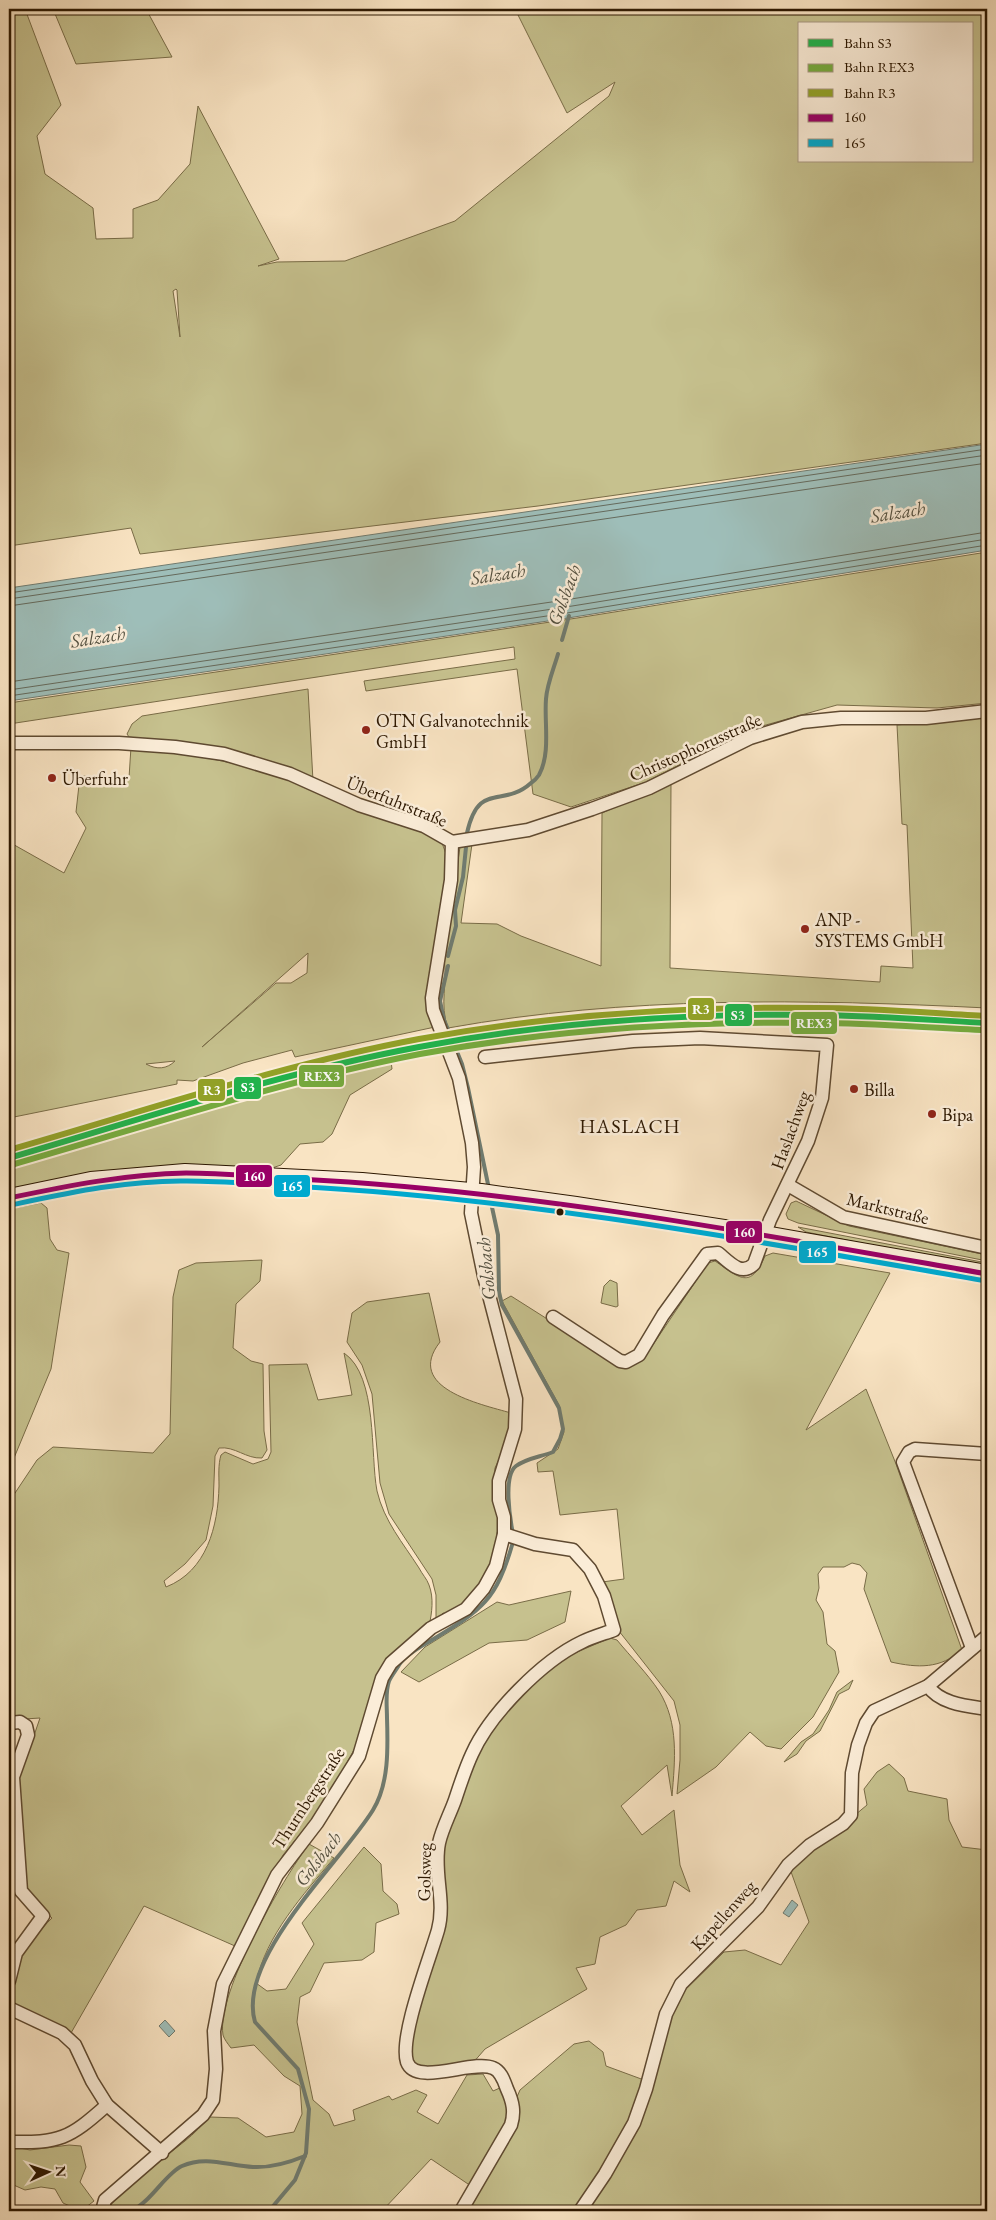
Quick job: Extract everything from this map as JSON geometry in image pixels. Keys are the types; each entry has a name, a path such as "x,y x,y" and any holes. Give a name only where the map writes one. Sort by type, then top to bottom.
{"main road":[{"path":"9,1198 91,1181 185,1173 293,1177 498,1195 764,1235 987,1274"}],"street":[{"name":"Christophorusstraße","path":"452,842 528,830 546,824 649,788 750,738 802,722 834,718 926,718 987,711"},
{"name":"Überfuhrstraße","path":"9,743 119,743 175,747 224,754 290,774 359,805 424,826 452,842 451,880 432,998 433,1010 459,1078 472,1143 476,1193"},
{"name":"Haslachweg","path":"485,1057 633,1041 700,1038 827,1045 822,1098 808,1141 764,1235 754,1264 749,1269 737,1268 718,1253 707,1254 634,1359 626,1362 620,1361 553,1317"},
{"name":"Marktstraße","path":"788,1185 843,1217 987,1248"},
{"name":"Thurnbergstraße","path":"102,2211 105,2200 116,2189 162,2153 203,2115 213,2100 216,2069 214,2031 223,1984 277,1875 317,1823 359,1756 382,1678 391,1663 431,1628 466,1609 484,1588 496,1566 504,1534 504,1517 499,1500 499,1480 515,1429 516,1398 484,1276 471,1212 476,1193"},
{"path":"972,1648 903,1462 909,1452 915,1449 987,1454"},
{"name":"Golsweg","path":"461,2211 511,2125 514,2114 512,2101 502,2075 493,2068 479,2066 422,2074 413,2070 407,2063 406,2051 416,1998 439,1927 442,1900 439,1844 472,1753 496,1717 524,1684 546,1664 581,1642 614,1630 604,1596 590,1568 572,1550 535,1544 504,1534"},
{"name":"Kapellenweg","path":"580,2211 605,2174 634,2123 646,2089 666,2014 681,1984 752,1914 788,1865 810,1845 842,1824 851,1815 852,1773 858,1745 866,1722 874,1711 928,1686 987,1636"},
{"path":"928,1686 935,1696 942,1700 987,1709"},
{"path":"9,1723 20,1722 26,1726 28,1735 13,1777 21,1891 44,1916 16,1953 9,1981"},
{"path":"9,2008 62,2033 76,2045 92,2081 107,2105 162,2153"},
{"path":"9,2142 61,2139 72,2134 107,2105"}],"shaded area":[{"path":"9,9 25,9 61,105 37,136 45,174 93,208 96,239 133,238 133,209 158,200 190,164 198,106 279,259 258,266 277,262 345,261 455,221 609,96 615,82 567,113 515,9 987,9 987,443 538,506 140,554 131,528 9,546","holes":["177,290 180,337 173,291"]},
{"path":"53,9 146,9 172,57 76,64"},
{"path":"987,552 987,703 937,708 837,705 748,730 646,782 571,807 533,794 517,669 366,691 364,681 515,659 514,647 9,724 9,703 577,618"},
{"path":"308,689 313,781 167,742 129,737 127,734 132,724 142,716"},
{"path":"987,716 987,1008 785,1002 650,1005 582,1010 448,1028 444,1010 444,958 460,847 472,844 461,923 497,924 521,936 601,966 602,813 671,783 670,968 880,982 881,966 913,968 907,825 902,824 897,725"},
{"path":"131,747 184,753 270,771 425,833 442,843 449,862 435,1027 295,1057 292,1050 243,1063 193,1081 177,1080 177,1084 9,1118 9,842 64,873 86,828 76,812 80,776 129,778","holes":["308,953 307,973 291,983 276,983 202,1047","175,1061 169,1066 162,1068 146,1064"]},
{"path":"391,1061 392,1069 350,1095 332,1134 323,1142 300,1144 281,1165 272,1168 148,1167 91,1173 9,1190 9,1165 230,1100"},
{"path":"796,1201 849,1226 987,1255 987,1261 798,1223 788,1219 786,1214 791,1203"},
{"path":"41,1203 47,1208 50,1239 57,1250 69,1253 51,1369 9,1470 9,1209"},
{"path":"798,1227 987,1263 987,1268 806,1232"},
{"path":"773,1253 890,1273 806,1430 866,1389 896,1464 962,1650 937,1664 920,1666 891,1662 864,1589 867,1573 860,1565 852,1563 844,1567 823,1567 818,1574 819,1588 816,1600 823,1612 827,1644 835,1651 839,1672 813,1717 781,1749 766,1746 750,1732 716,1767 677,1794 680,1760 680,1725 674,1701 615,1626 602,1582 624,1579 617,1509 560,1515 553,1471 538,1472 537,1463 558,1449 564,1432 559,1405 502,1301 511,1296 623,1367 642,1361 708,1263 715,1261 744,1278 754,1274 765,1256"},
{"path":"262,1260 260,1281 236,1304 233,1348 251,1361 263,1364 264,1431 267,1450 262,1458 256,1458 230,1449 219,1448 215,1456 213,1506 206,1540 185,1564 164,1581 166,1587 180,1580 191,1570 201,1559 208,1545 216,1516 221,1455 225,1452 253,1464 268,1459 271,1452 269,1365 307,1364 318,1400 352,1395 344,1353 355,1364 363,1379 368,1397 375,1476 380,1502 389,1522 426,1579 431,1590 432,1606 429,1626 400,1646 384,1665 356,1746 324,1805 283,1855 235,1946 144,1906 71,2033 9,2004 12,1979 16,1967 35,1936 52,1918 27,1893 16,1788 40,1718 9,1720 9,1502 37,1460 53,1447 153,1453 170,1434 173,1297 179,1270 196,1263"},
{"path":"610,1280 617,1283 618,1306 616,1307 601,1303 604,1286"},
{"path":"429,1293 440,1342 431,1358 432,1371 438,1382 465,1399 511,1413 511,1422 504,1449 495,1468 494,1494 500,1521 493,1564 470,1599 451,1615 443,1613 436,1620 436,1595 432,1579 389,1514 380,1483 372,1394 362,1365 347,1342 352,1313 367,1302"},
{"path":"571,1591 565,1622 527,1640 489,1643 419,1682 401,1672 425,1647 497,1602 509,1605"},
{"path":"610,1638 617,1640 659,1691 670,1716 674,1742 672,1796 667,1765 621,1806 642,1835 674,1810 680,1865 690,1892 674,1881 666,1906 637,1910 626,1925 600,1937 595,1964 576,1968 587,1989 485,2049 472,2064 418,2067 411,2060 410,2051 418,2002 438,1938 440,1857 471,1766 498,1719 526,1690 563,1658"},
{"path":"853,1680 849,1689 839,1694 820,1731 806,1741 797,1754 784,1762 801,1742 813,1734 829,1710 837,1692"},
{"path":"889,1764 904,1778 908,1791 947,1799 949,1820 962,1847 987,1850 987,2211 586,2211 628,2144 667,2025 681,1994 724,1952 745,1950 781,1965 809,1922 790,1869 867,1805 864,1789 877,1772"},
{"path":"309,1844 334,1858 298,1901 277,1932 261,1965 256,1983 267,1991 286,1989 314,1944 302,1923 364,1847 381,1864 383,1891 397,1904 399,1914 376,1923 374,1952 362,1960 324,1963 310,1992 300,1997 297,2022 313,2100 329,2114 334,2126 355,2120 353,2110 389,2096 392,2100 416,2090 427,2095 417,2112 438,2124 467,2075 483,2074 493,2091 502,2087 508,2103 506,2126 471,2186 431,2159 382,2211 108,2211 120,2194 188,2138 210,2117 238,2118 266,2137 294,2132 302,2114 300,2086 284,2076 254,2045 231,2048 223,2035 224,2016 240,1965 269,1908"},
{"path":"589,2041 603,2052 606,2066 644,2080 627,2129 576,2211 467,2211 520,2090 574,2044"},
{"path":"69,2145 81,2146 86,2167 80,2182 94,2201 81,2211 63,2203 55,2189 41,2187 25,2190 9,2183 9,2146 30,2150"}],"water":[{"name":"Salzach","path":"987,444 987,550 568,618 9,701 9,588"},
{"path":"792,1900 798,1905 789,1917 783,1913"},
{"path":"165,2020 175,2031 169,2037 159,2026"}],"waterway":[{"name":"Golsbach","path":"562,640 569,616"},
{"name":"Golsbach","path":"467,833 478,806 485,801 520,790 539,775 543,766 546,747 547,693 558,654"},
{"name":"Golsbach","path":"448,956 456,926 455,910 463,877 466,847"},
{"name":"Golsbach","path":"448,966 440,1001 444,1020 462,1064 489,1189"},
{"name":"Golsbach","path":"490,1198 498,1235 499,1292 502,1305 559,1408 563,1429 553,1452 525,1461 516,1466 512,1471 508,1498 513,1534"},
{"name":"Golsbach","path":"269,2211 295,2180 306,2153 309,2109 298,2069 255,2022 253,1997 261,1969 295,1912 358,1831 378,1800 385,1777 387,1694 391,1677 402,1661 410,1654 464,1620 485,1602 500,1578 513,1542"},
{"path":"131,2211 145,2201 176,2170 191,2163 209,2161 267,2167 305,2156"}],"rail line":[{"name":"R3","path":"9,1150 264,1075 315,1062 419,1039 518,1024 617,1014 767,1008 860,1009 987,1016"},
{"name":"S3","path":"9,1158 213,1097 315,1070 419,1047 519,1031 620,1021 772,1015 905,1018 987,1023"},
{"name":"REX3","path":"11,1165 214,1105 317,1077 420,1054 519,1039 618,1029 767,1023 838,1023 987,1030"}],"transit line":[{"name":"160","path":"9,1198 119,1178 186,1173 228,1174 386,1185 472,1193 644,1216 987,1274"},
{"name":"165","path":"11,1205 98,1188 165,1181 226,1182 378,1192 465,1200 639,1223 986,1281"}],"place":[{"name":"OTN Galvanotechnik GmbH","path":"366,730"},
{"name":"Überfuhr","path":"52,778"},
{"name":"ANP - SYSTEMS GmbH","path":"805,929"},
{"name":"Billa","path":"854,1089"},
{"name":"Bipa","path":"932,1114"}],"district":[{"name":"HASLACH","path":"630,1126"}]}
